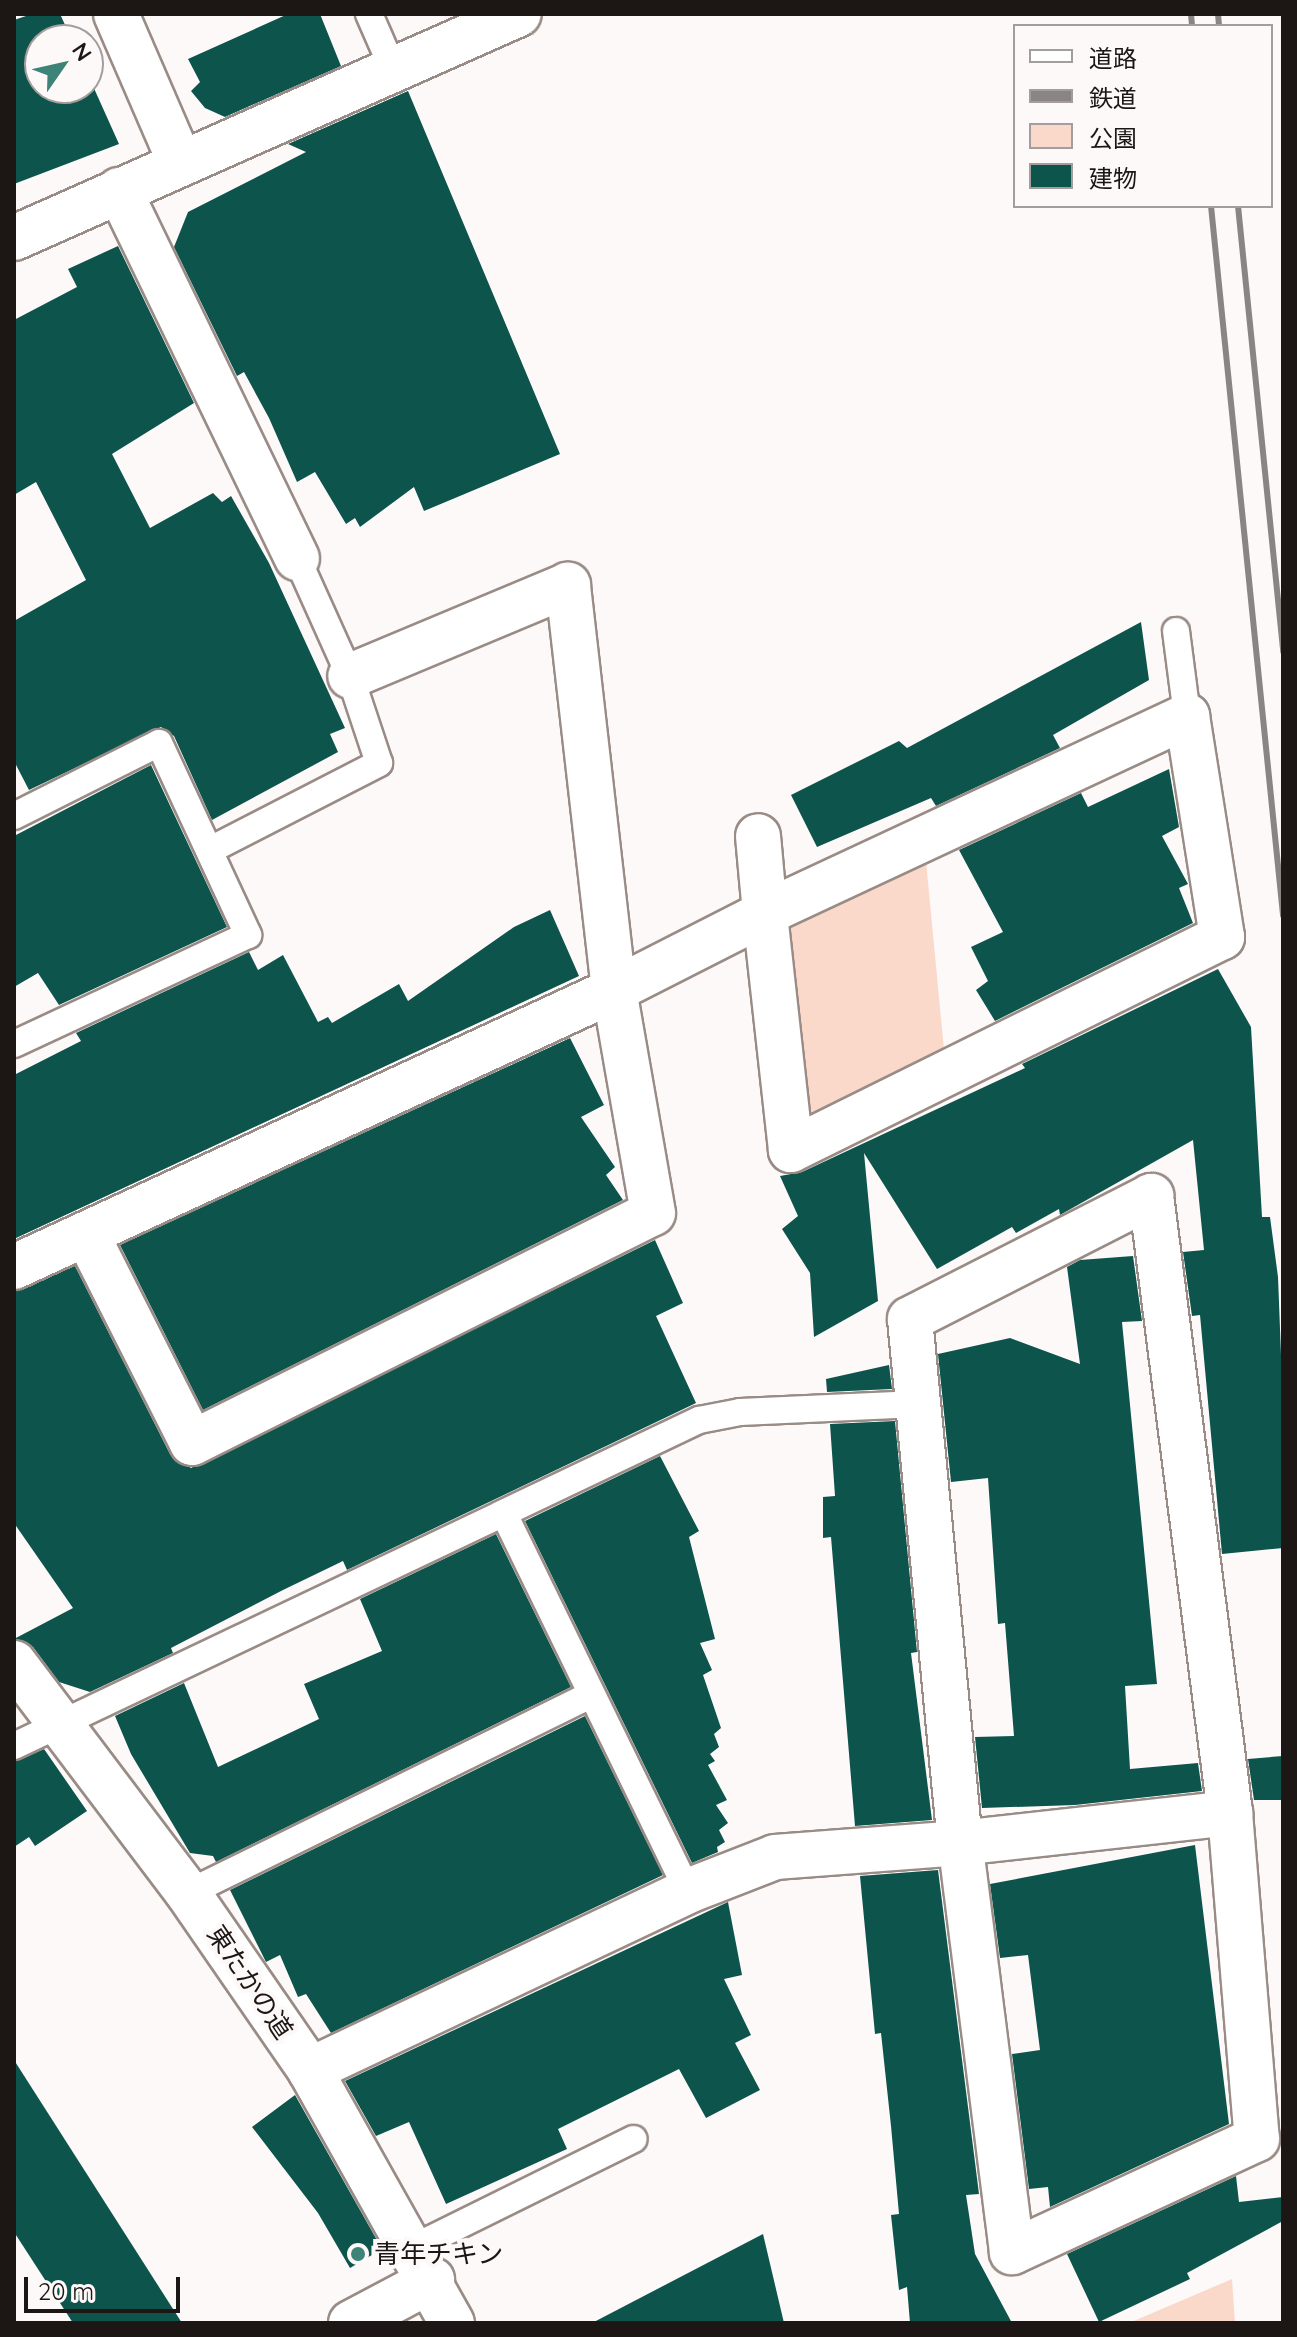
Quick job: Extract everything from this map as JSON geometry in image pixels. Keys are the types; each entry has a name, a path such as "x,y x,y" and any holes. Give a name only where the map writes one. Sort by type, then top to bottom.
{"street":[{"path":"116,14 181,164"},
{"path":"14,238 519,14"},
{"path":"119,190 297,558"},
{"path":"87,1235 192,1443 653,1213 614,990 568,585 350,676"},
{"path":"14,1267 614,990 765,913 1187,716 1222,937 791,1150 765,913 758,836"},
{"path":"1151,1196 1230,1813 1257,2139 1012,2252 960,1843 918,1404 910,1319 1151,1196"},
{"name":"東たかの道","path":"14,1663 188,1893 310,2070 422,2264 452,2323"},
{"path":"310,2070 688,1891 775,1857 960,1843 1230,1813"},
{"path":"351,2323 422,2264"}],"lane":[{"path":"369,14 393,69"},
{"path":"212,849 379,763 350,676 297,558"},
{"path":"1176,631 1187,716"},
{"path":"14,816 159,743 212,849 248,935 14,1044"},
{"path":"14,1746 699,1420 740,1412 918,1404"},
{"path":"504,1514 688,1891"},
{"path":"188,1893 591,1695"},
{"path":"422,2264 634,2139"}],"green space":[{"path":"924,840 946,1071 791,1150 765,913"},
{"path":"1232,2279 1235,2323 1129,2323"}],"building":[{"path":"32,14 60,14 65,24 24,24 24,104 101,104 119,144 14,184 14,20"},
{"path":"288,14 320,14 341,66 225,117 205,108 191,91 200,82 188,59"},
{"path":"408,91 560,454 424,511 414,487 360,527 355,518 346,524 315,472 297,482 269,418 244,372 237,376 174,247 188,212 306,152 288,144"},
{"path":"118,246 194,403 112,454 150,528 213,493 222,502 231,496 269,563 345,728 330,734 338,752 212,820 174,736 161,727 29,790 14,761 14,621 86,580 36,482 14,495 14,320 77,287 68,269"},
{"path":"1141,622 1149,680 1053,735 1060,748 936,806 931,798 817,847 791,795 899,741 907,748"},
{"path":"151,765 227,927 59,1005 38,973 14,987 14,836"},
{"path":"1169,769 1179,827 1162,836 1188,884 1179,888 1193,923 995,1021 976,990 988,981 971,947 1003,932 959,850 1081,793 1088,807"},
{"path":"550,910 579,976 14,1239 14,1075 81,1041 76,1033 249,952 258,970 283,955 318,1022 328,1017 332,1023 399,984 408,1001 514,927"},
{"path":"1218,969 1251,1027 1262,1217 1270,1217 1278,1277 1283,1406 1283,1548 1222,1554 1200,1315 1192,1316 1183,1252 1204,1250 1193,1140 1060,1215 1059,1209 1016,1233 1012,1227 937,1269 864,1153 878,1301 814,1337 810,1273 782,1229 798,1216 780,1176 802,1172 1025,1068 1022,1064"},
{"path":"570,1038 604,1105 581,1117 615,1167 606,1175 623,1200 203,1410 120,1245"},
{"path":"655,1240 683,1303 656,1316 696,1403 347,1570 343,1561 171,1648 173,1653 90,1692 59,1682 33,1647 14,1639 73,1608 14,1523 14,1292 75,1266 170,1454 191,1468"},
{"path":"1133,1256 1142,1321 1122,1322 1157,1684 1125,1686 1130,1769 1198,1763 1202,1791 1075,1805 982,1808 975,1737 1014,1736 1005,1623 998,1624 988,1478 951,1482 938,1354 1010,1338 1080,1364 1067,1267 1080,1260"},
{"path":"889,1365 892,1389 827,1392 826,1379"},
{"path":"895,1421 917,1652 911,1653 932,1820 855,1826 831,1537 823,1538 823,1497 835,1496 830,1424"},
{"path":"660,1456 699,1531 689,1537 715,1639 700,1643 712,1670 703,1675 721,1728 714,1734 719,1747 710,1754 715,1761 708,1765 727,1800 716,1805 728,1823 719,1830 725,1842 717,1847 718,1852 692,1863 525,1521"},
{"path":"496,1534 571,1687 216,1862 213,1856 190,1853 131,1754 115,1716 184,1683 218,1767 319,1719 304,1684 382,1651 360,1599"},
{"path":"585,1716 663,1875 331,2033 306,1994 298,1997 280,1955 266,1962 230,1890"},
{"path":"44,1749 87,1811 35,1846 29,1837 14,1847 14,1762"},
{"path":"1283,1756 1283,1800 1254,1800 1248,1759"},
{"path":"1195,1845 1229,2124 1050,2207 1048,2187 1029,2189 1012,2054 1040,2050 1028,1955 1000,1958 990,1884"},
{"path":"938,1870 979,2194 966,2195 975,2254 1012,2323 910,2323 907,2287 899,2290 891,2215 899,2214 891,2126 881,2033 875,2034 860,1876"},
{"path":"728,1902 742,1975 724,1979 751,2035 735,2043 760,2090 706,2118 679,2069 558,2129 567,2149 446,2204 409,2122 376,2136 345,2081"},
{"path":"14,2060 182,2323 73,2323 14,2232"},
{"path":"295,2095 382,2249 350,2268 318,2213 252,2127"},
{"path":"1236,2176 1239,2202 1283,2197 1283,2221 1187,2273 1190,2279 1099,2322 1067,2254"},
{"path":"763,2234 784,2323 592,2323"}],"railway":[{"path":"1191,14 1192,24"},
{"path":"1218,14 1219,24"},
{"path":"1211,208 1283,915"},
{"path":"1238,208 1283,652"}],"place":[{"name":"青年チキン","path":"358,2254"}]}
